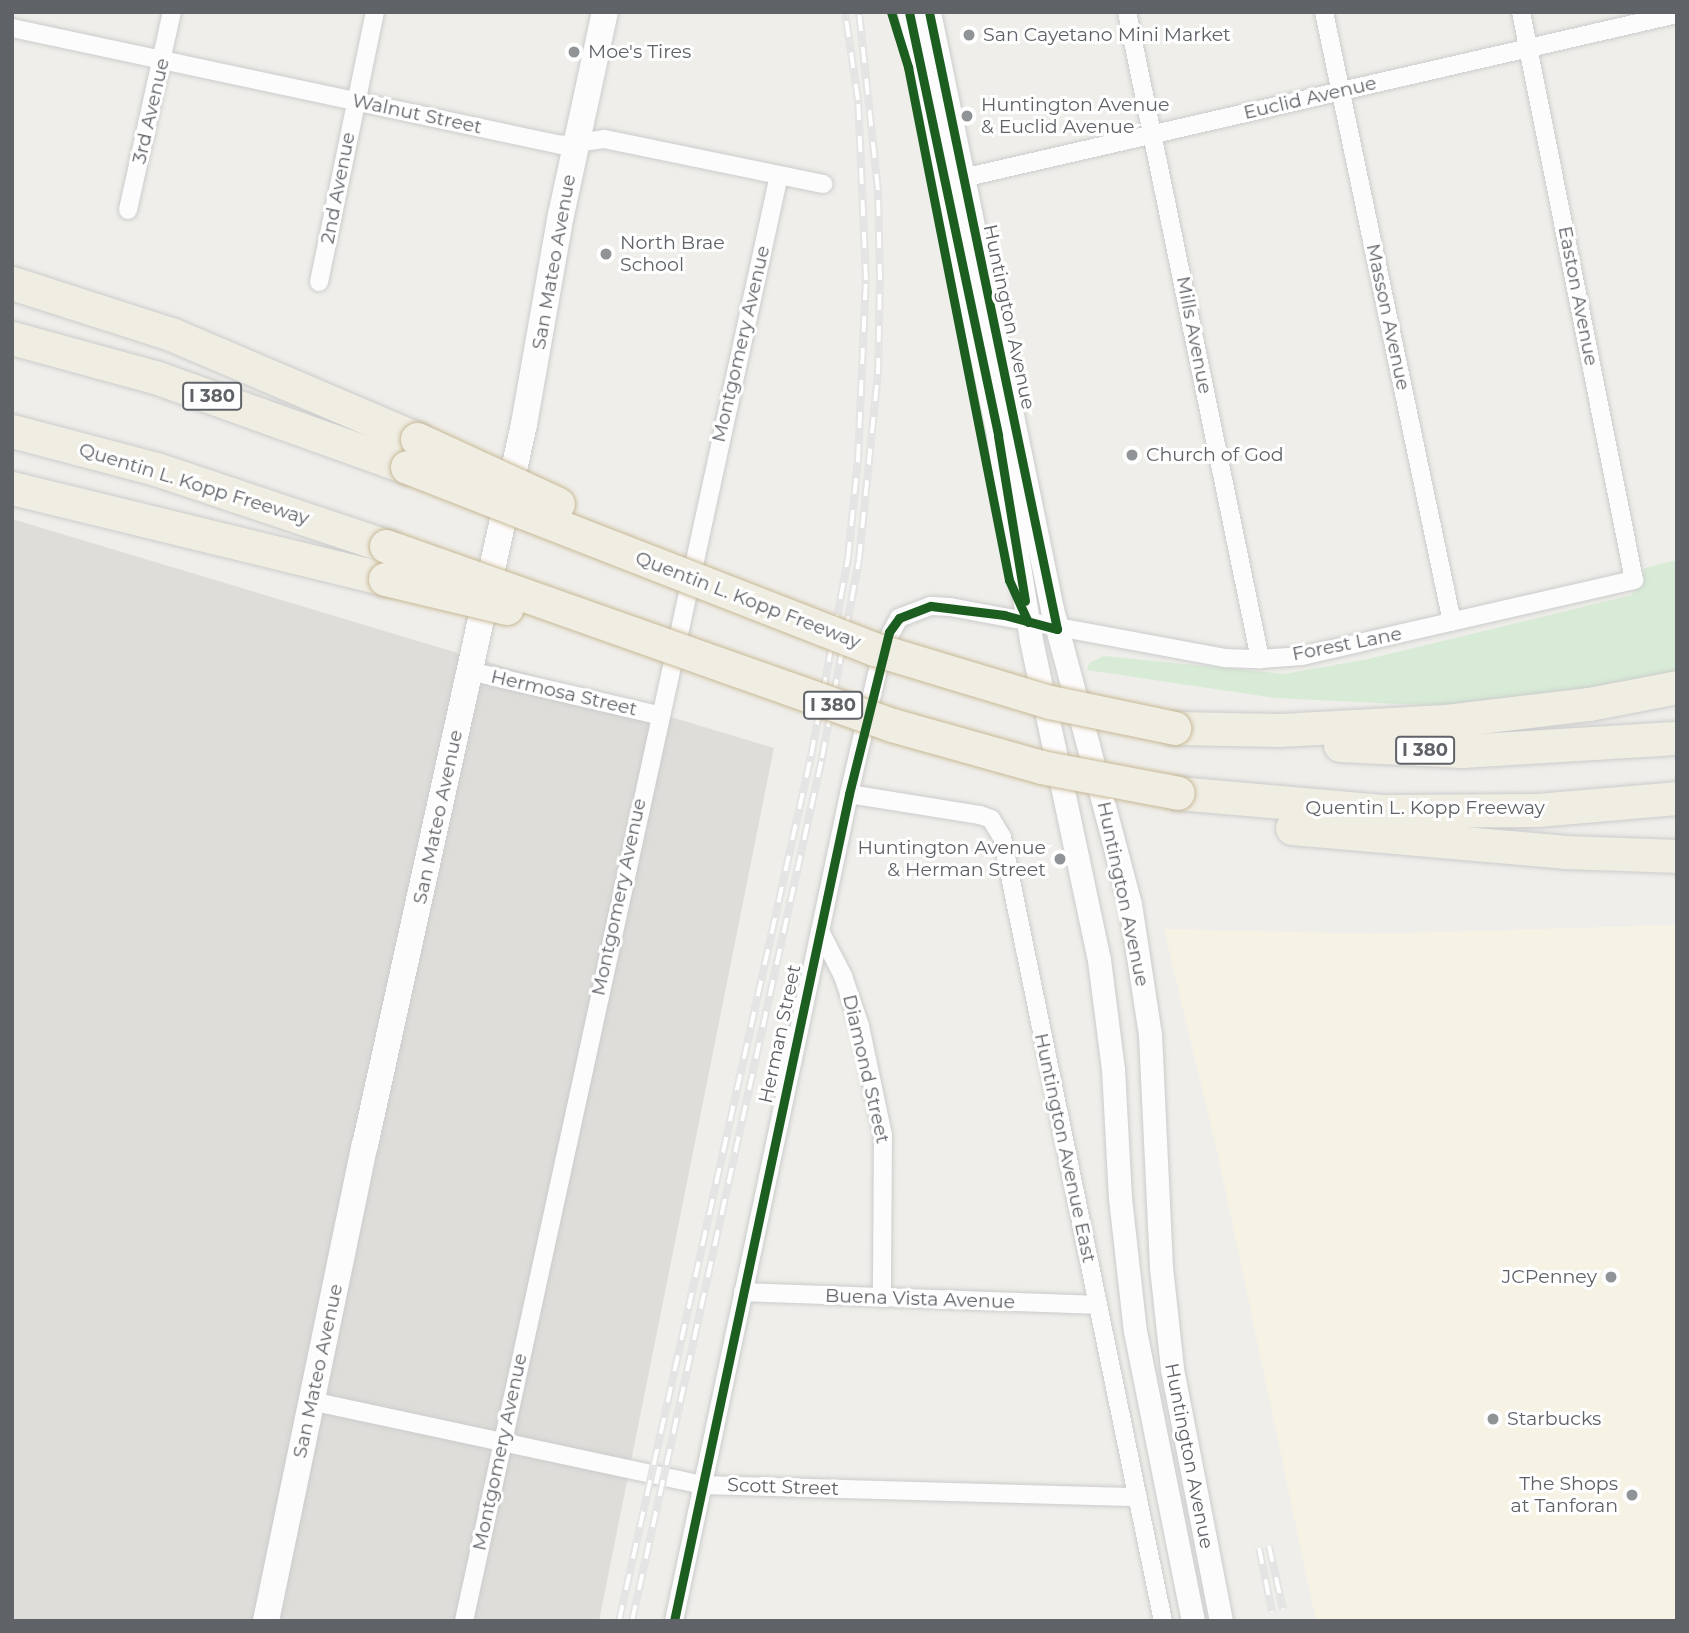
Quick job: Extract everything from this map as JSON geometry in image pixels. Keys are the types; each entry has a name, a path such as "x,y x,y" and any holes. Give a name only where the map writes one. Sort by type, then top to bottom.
{"highway":[{"path":"12,283 171,334 412,453"},
{"name":"I 380","path":"12,338 412,453"},
{"name":"Quentin L. Kopp Freeway","path":"20,434 156,469 386,546 775,686 1072,787 1184,804 1384,811 1537,810 1677,798"},
{"name":"Quentin L. Kopp Freeway","path":"412,453 803,621 889,654 1050,702 1174,728 1305,743 1450,751 1677,738"},
{"path":"12,488 576,624 775,686"},
{"path":"1174,728 1280,730 1446,721 1589,704 1677,687"},
{"path":"1184,804 1422,841 1677,856"}],"main road":[{"name":"San Mateo Avenue","path":"266,1621 311,1401 524,424 576,143 605,12"}],"street":[{"name":"3rd Avenue","path":"128,210 173,12"},
{"name":"2nd Avenue","path":"319,282 375,12"},
{"name":"Huntington Avenue","path":"909,12 953,180 1057,629 1114,835 1141,971 1157,1115 1167,1329 1178,1410 1221,1621"},
{"name":"Huntington Avenue","path":"929,12 953,180 1028,622 1102,977 1135,1331 1193,1621"},
{"name":"Mills Avenue","path":"1127,12 1260,659"},
{"name":"Masson Avenue","path":"1324,12 1452,622"},
{"name":"Easton Avenue","path":"1521,12 1634,580"},
{"name":"Euclid Avenue","path":"953,180 1677,14"},
{"name":"Walnut Street","path":"12,28 561,145 604,139 823,184"},
{"name":"Montgomery Avenue","path":"464,1621 658,715 779,175"},
{"name":"Forest Lane","path":"1057,629 1224,658 1302,656 1634,580"},
{"name":"Herman Street","path":"674,1621 849,794 883,648 899,618 931,606 1057,629"},
{"name":"Hermosa Street","path":"470,671 658,715"},
{"name":"Huntington Avenue East","path":"849,794 991,819 1002,837 1163,1621"},
{"name":"Diamond Street","path":"820,931 843,976 860,1026 883,1135 882,1298"},
{"name":"Buena Vista Avenue","path":"743,1292 1098,1306"},
{"name":"Scott Street","path":"311,1401 702,1485 1138,1497"}],"shaded area":[{"path":"12,519 774,748 599,1621 12,1621"},
{"path":"1677,925 1677,1621 1316,1621 1219,1159 1164,929 1374,934"}],"green space":[{"path":"1677,560 1677,679 1502,705 1419,705 1276,698 1087,670 1089,663 1104,656 1284,674 1368,659 1632,595 1645,568"}],"railway":[{"path":"619,1621 811,756 848,558 858,460 866,280 858,100 845,12"},
{"path":"632,1621 822,758 859,560 878,374 880,280 878,190 859,12"},
{"path":"1269,1546 1283,1609"},
{"path":"1259,1548 1272,1612"}],"cycle path":[{"path":"891,12 908,67 1009,580 1028,622"},
{"path":"909,12 998,436 1025,601"},
{"path":"674,1621 849,794 889,632 899,618 931,606 1004,615 1057,629 929,12"}],"place":[{"name":"San Cayetano Mini Market","path":"969,35"},
{"name":"Moe's Tires","path":"574,52"},
{"name":"Huntington Avenue & Euclid Avenue","path":"967,116"},
{"name":"North Brae School","path":"606,254"},
{"name":"Church of God","path":"1132,455"},
{"name":"Huntington Avenue & Herman Street","path":"1060,859"},
{"name":"JCPenney","path":"1611,1277"},
{"name":"Starbucks","path":"1493,1419"},
{"name":"The Shops at Tanforan","path":"1632,1495"}]}
